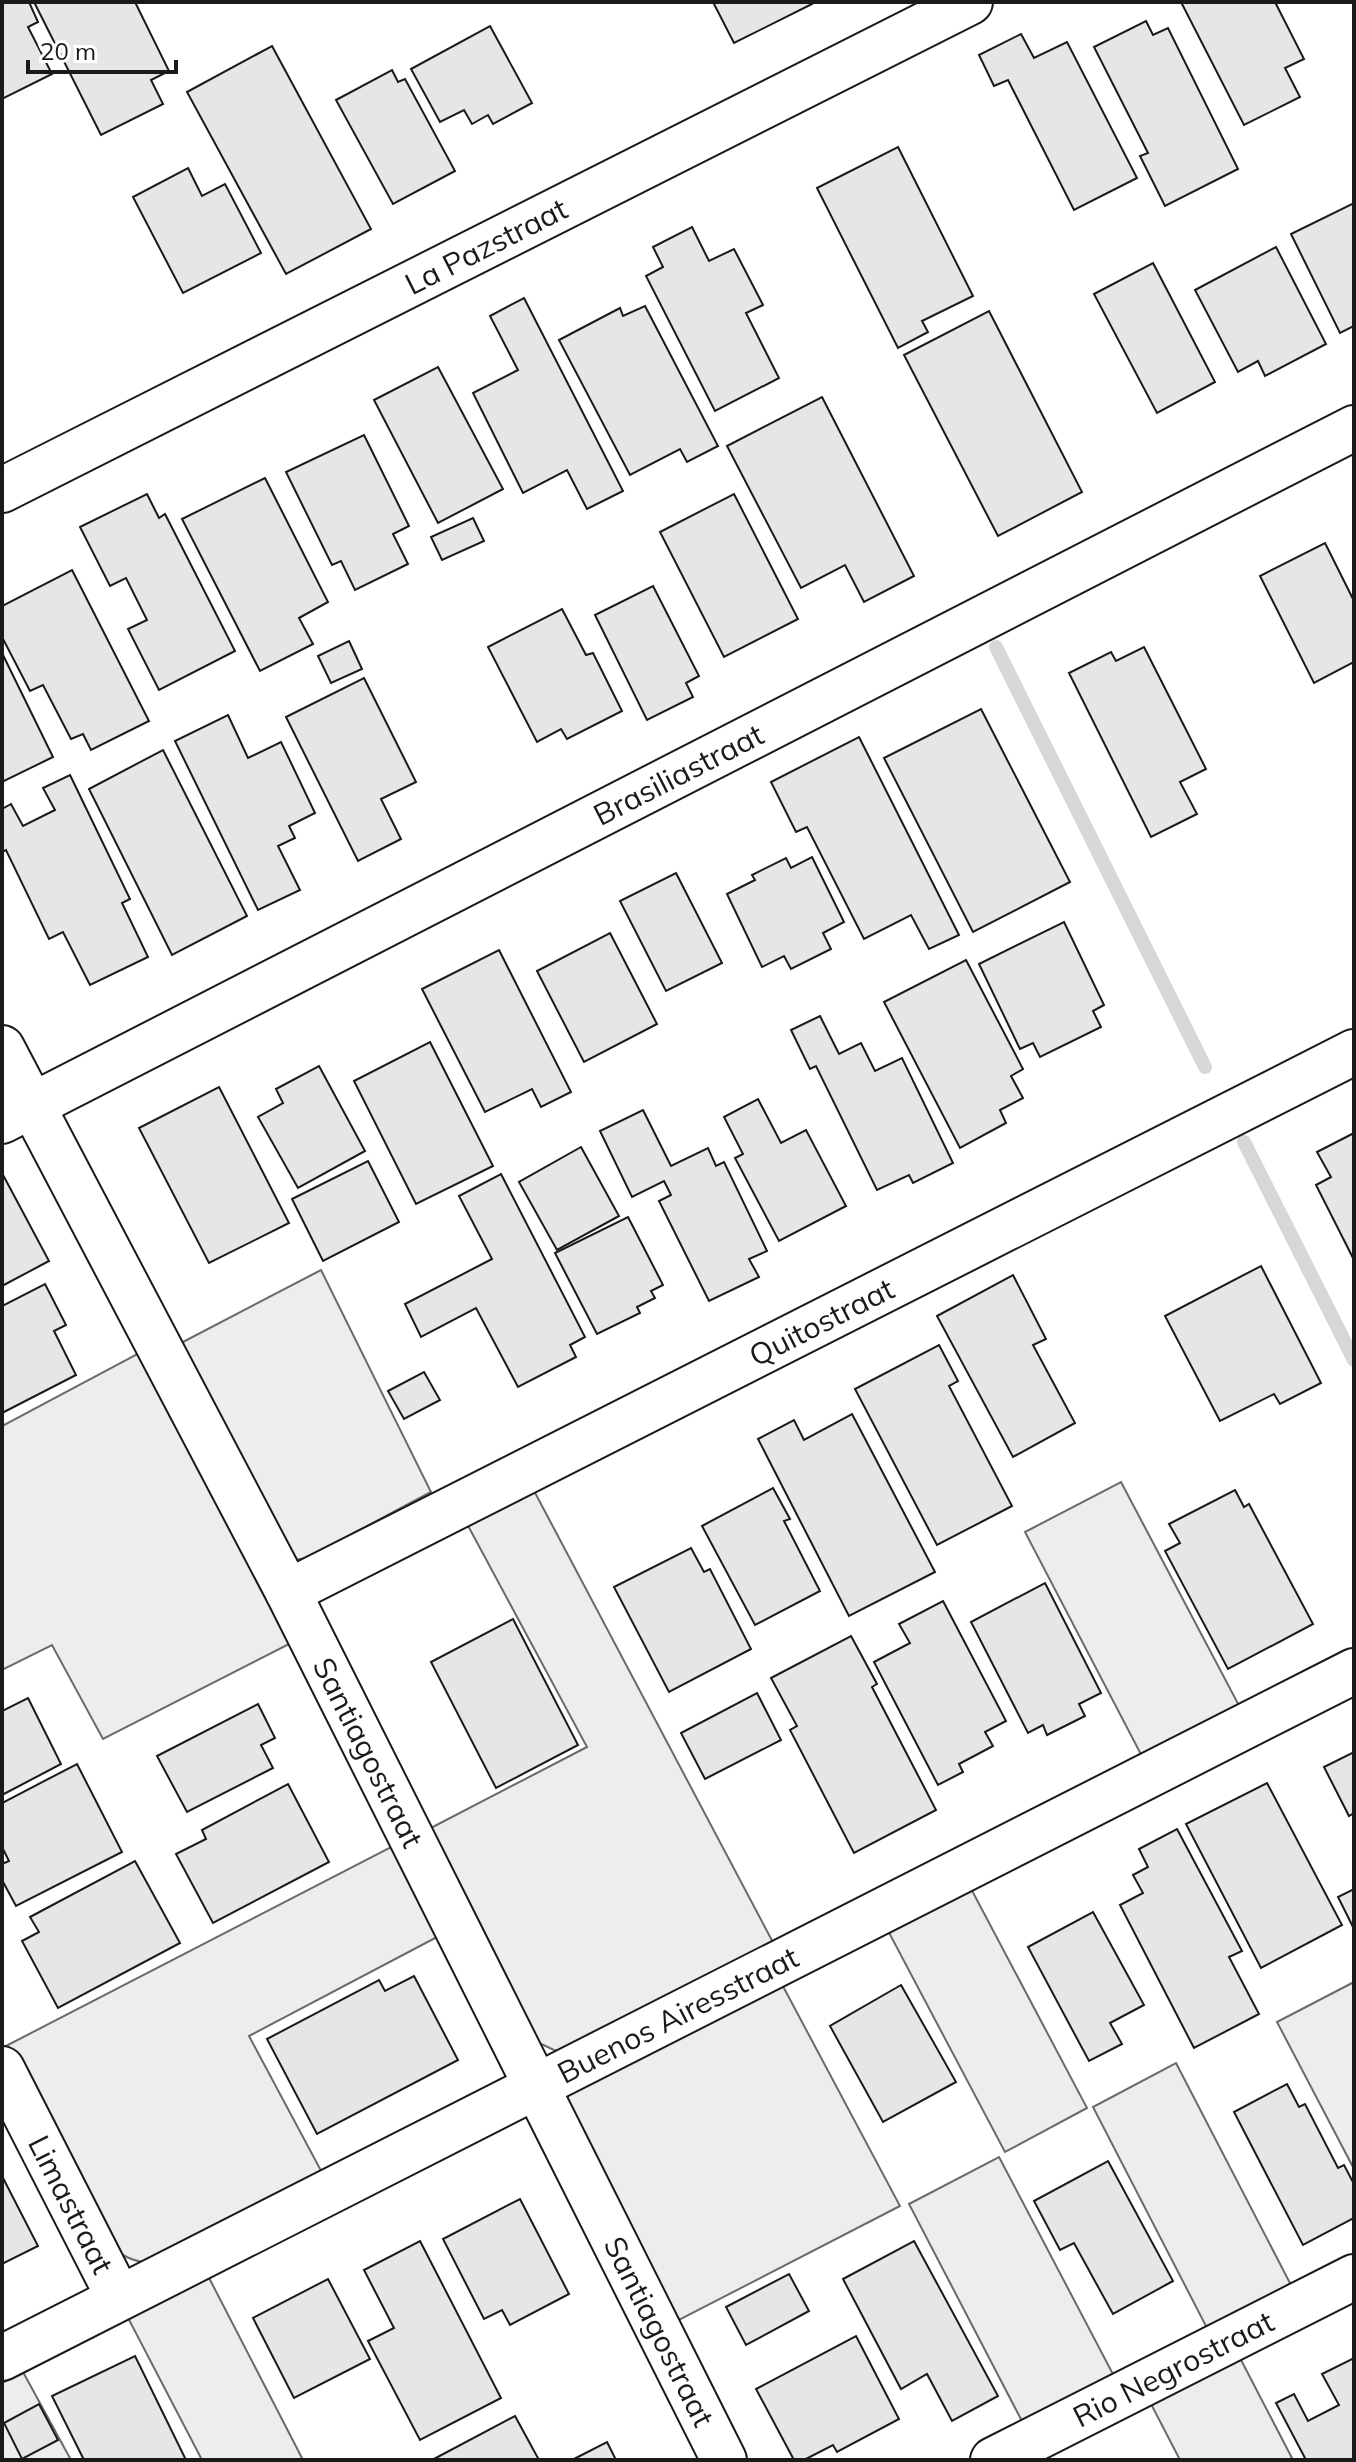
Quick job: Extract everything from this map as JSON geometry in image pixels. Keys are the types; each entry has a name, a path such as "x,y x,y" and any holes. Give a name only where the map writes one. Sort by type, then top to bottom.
{"street":[{"name":"La Pazstraat","path":"2,490 970,2"},
{"name":"Brasiliastraat","path":"16,1114 1354,428"},
{"name":"Santiagostraat","path":"2,1048 16,1114 288,1592 724,2460"},
{"name":"Quitostraat","path":"288,1592 1354,1052"},
{"name":"Buenos Airesstraat","path":"2,2358 1354,1671"},
{"name":"Limastraat","path":"2,2069 119,2298"},
{"name":"Rio Negrostraat","path":"993,2460 1354,2277"}],"shaded area":[{"path":"321,1270 431,1492 307,1558 288,1561 181,1343"},
{"path":"141,1352 293,1642 103,1739 52,1645 2,1670 2,1426"},
{"path":"1121,1482 1244,1715 1147,1766 1025,1532"},
{"path":"532,1487 776,1948 571,2052 554,2050 539,2043 425,1831 587,1747 466,1522"},
{"path":"393,1846 439,1936 249,2036 326,2180 162,2265 121,2254 100,2235 4,2047"},
{"path":"968,1883 1087,2108 1005,2152 886,1927"},
{"path":"777,1975 900,2206 675,2322 564,2103 575,2080"},
{"path":"1354,1982 1354,2169 1277,2022"},
{"path":"1176,2063 1292,2287 1208,2330 1093,2107"},
{"path":"999,2157 1115,2378 1024,2425 909,2204"},
{"path":"206,2272 303,2460 202,2460 126,2314"},
{"path":"1240,2358 1293,2460 1180,2460 1151,2404"},
{"path":"23,2372 71,2460 2,2460 2,2383"}],"building":[{"path":"2,2 29,2 38,22 28,27 52,74 2,99"},
{"path":"34,2 135,2 169,71 151,80 163,104 101,135"},
{"path":"713,2 811,2 812,4 734,43"},
{"path":"1181,2 1275,2 1304,59 1285,68 1300,97 1244,125"},
{"path":"1146,21 1153,35 1168,28 1238,169 1165,206 1140,156 1148,153 1094,47"},
{"path":"490,26 532,103 493,124 488,115 472,124 464,110 440,122 411,69"},
{"path":"1021,34 1034,58 1067,42 1137,178 1074,210 1008,80 994,86 979,55"},
{"path":"272,46 371,229 286,274 187,92"},
{"path":"392,70 398,82 405,79 455,171 393,204 336,100"},
{"path":"898,147 973,296 922,321 928,332 898,348 817,188"},
{"path":"188,168 202,196 225,184 261,253 183,293 133,197"},
{"path":"1354,203 1354,326 1340,333 1291,234"},
{"path":"692,227 709,261 734,249 763,305 746,313 779,378 715,411 646,276 663,267 653,247"},
{"path":"1276,247 1326,344 1265,376 1258,361 1238,372 1195,290"},
{"path":"1153,263 1215,382 1157,413 1094,294"},
{"path":"524,298 623,491 587,509 567,470 523,493 473,393 518,370 490,316"},
{"path":"645,306 718,446 687,462 680,449 630,475 559,340 620,308 623,316"},
{"path":"989,311 1082,492 998,536 904,355"},
{"path":"438,367 503,489 438,523 374,400"},
{"path":"822,397 914,576 864,602 845,565 801,588 727,446"},
{"path":"364,435 409,526 393,534 408,564 355,590 341,561 332,565 286,472"},
{"path":"265,478 328,602 299,618 313,644 260,671 182,519"},
{"path":"147,494 159,518 165,514 235,651 159,690 128,629 147,620 126,578 110,586 80,527"},
{"path":"734,494 798,619 724,657 660,532"},
{"path":"473,518 484,541 442,560 431,537"},
{"path":"1325,543 1354,601 1354,662 1314,683 1260,576"},
{"path":"72,570 149,721 91,750 83,734 71,739 43,685 30,691 2,637 2,606"},
{"path":"653,586 699,676 686,683 693,697 647,720 595,615"},
{"path":"562,609 586,655 593,653 622,711 567,739 561,729 537,742 488,647"},
{"path":"349,641 362,669 331,683 318,656"},
{"path":"1144,647 1206,769 1180,782 1197,814 1151,837 1069,673 1111,652 1116,661"},
{"path":"2,653 53,757 2,782"},
{"path":"364,678 416,782 381,799 401,839 358,861 286,717"},
{"path":"981,709 1070,882 973,932 884,758"},
{"path":"228,715 248,758 281,742 315,813 289,826 295,838 278,846 300,890 258,910 175,741"},
{"path":"859,737 959,935 929,949 911,915 864,939 807,827 796,832 771,782"},
{"path":"163,750 247,916 172,955 89,789"},
{"path":"70,775 130,899 122,903 148,957 90,985 63,932 49,939 6,850 2,852 2,809 11,804 23,826 55,810 43,788"},
{"path":"812,857 844,922 823,933 831,949 791,969 784,956 762,967 727,894 755,880 752,875 786,858 791,868"},
{"path":"676,873 722,963 666,991 620,901"},
{"path":"1064,922 1104,1005 1093,1011 1101,1027 1040,1057 1033,1043 1020,1049 979,964"},
{"path":"610,933 657,1024 584,1062 537,971"},
{"path":"499,950 571,1092 541,1107 532,1089 485,1112 422,989"},
{"path":"966,960 1023,1069 1011,1076 1023,1098 1000,1110 1006,1123 960,1148 884,1002"},
{"path":"820,1016 839,1054 861,1043 875,1071 902,1058 953,1163 913,1183 909,1175 877,1190 816,1066 810,1069 791,1030"},
{"path":"430,1042 493,1166 416,1204 354,1081"},
{"path":"319,1066 365,1151 298,1188 258,1117 283,1103 276,1089"},
{"path":"219,1087 289,1223 209,1263 139,1128"},
{"path":"758,1099 781,1143 806,1130 846,1206 779,1241 735,1158 743,1154 724,1117"},
{"path":"643,1110 671,1166 708,1148 716,1166 724,1162 767,1251 749,1259 759,1277 709,1301 659,1201 671,1195 664,1181 632,1197 600,1131"},
{"path":"1354,1133 1354,1260 1316,1185 1331,1177 1317,1152"},
{"path":"581,1147 619,1216 557,1250 519,1182"},
{"path":"368,1161 399,1222 323,1261 292,1199"},
{"path":"2,1173 49,1261 2,1286"},
{"path":"501,1174 585,1337 570,1345 576,1357 518,1387 476,1308 421,1337 405,1304 492,1259 459,1196"},
{"path":"628,1217 663,1285 651,1291 655,1298 637,1307 640,1313 597,1334 555,1253"},
{"path":"1261,1266 1321,1383 1280,1404 1274,1394 1220,1421 1165,1316"},
{"path":"1013,1275 1046,1339 1033,1345 1075,1423 1013,1457 937,1316"},
{"path":"45,1284 66,1325 54,1331 76,1375 2,1413 2,1306"},
{"path":"939,1345 958,1381 949,1386 1012,1506 937,1545 855,1389"},
{"path":"424,1372 440,1400 404,1419 388,1391"},
{"path":"852,1414 935,1572 849,1616 758,1439 794,1420 804,1440"},
{"path":"773,1488 790,1519 784,1521 820,1591 755,1625 702,1526"},
{"path":"1235,1490 1244,1507 1249,1504 1313,1624 1228,1669 1165,1551 1180,1543 1169,1524"},
{"path":"691,1548 704,1572 710,1569 751,1649 669,1692 614,1587"},
{"path":"1045,1583 1101,1693 1079,1704 1085,1716 1047,1735 1043,1725 1028,1733 971,1622"},
{"path":"943,1601 1006,1721 985,1732 993,1746 959,1764 963,1772 938,1785 874,1662 910,1643 899,1624"},
{"path":"513,1619 578,1745 496,1788 431,1662"},
{"path":"851,1636 877,1684 872,1687 936,1810 854,1853 790,1730 797,1726 771,1678"},
{"path":"757,1693 781,1740 705,1779 681,1733"},
{"path":"28,1698 61,1764 2,1795 2,1711"},
{"path":"258,1704 275,1738 261,1745 273,1768 187,1812 157,1756"},
{"path":"1354,1752 1354,1813 1349,1816 1324,1767"},
{"path":"77,1764 122,1852 16,1906 2,1880 2,1864 9,1861 2,1847 2,1803"},
{"path":"1267,1783 1342,1925 1261,1968 1186,1824"},
{"path":"288,1784 329,1862 213,1923 176,1854 206,1839 202,1830"},
{"path":"1177,1829 1242,1951 1229,1957 1259,2014 1194,2048 1120,1905 1143,1893 1133,1875 1148,1867 1139,1849"},
{"path":"135,1861 180,1943 58,2008 22,1941 39,1932 30,1917"},
{"path":"1354,1889 1354,1929 1338,1897"},
{"path":"1093,1912 1144,2005 1110,2023 1122,2044 1089,2061 1028,1947"},
{"path":"414,1976 458,2060 317,2134 267,2039 379,1980 385,1991"},
{"path":"901,1985 956,2082 883,2122 830,2026"},
{"path":"1287,2084 1299,2107 1305,2104 1338,2168 1344,2165 1354,2184 1354,2218 1303,2245 1234,2112"},
{"path":"1108,2161 1173,2281 1113,2314 1074,2243 1060,2250 1034,2201"},
{"path":"2,2176 38,2246 2,2264"},
{"path":"520,2199 569,2294 510,2325 502,2310 484,2319 443,2239"},
{"path":"420,2241 501,2398 420,2440 368,2341 394,2328 364,2270"},
{"path":"914,2241 998,2396 952,2421 927,2374 901,2389 843,2279"},
{"path":"789,2274 809,2311 746,2345 726,2307"},
{"path":"328,2279 370,2359 294,2398 253,2318"},
{"path":"856,2336 899,2419 837,2452 833,2445 804,2460 794,2460 756,2389"},
{"path":"135,2356 186,2460 84,2460 52,2396"},
{"path":"1354,2358 1354,2460 1306,2460 1276,2403 1294,2394 1308,2421 1339,2405 1322,2374"},
{"path":"39,2404 58,2440 22,2459 4,2423"},
{"path":"515,2416 539,2460 432,2460"},
{"path":"607,2442 616,2460 572,2460"}],"waterway":[{"path":"996,647 1205,1067"},
{"path":"1244,1142 1354,1360"}]}
